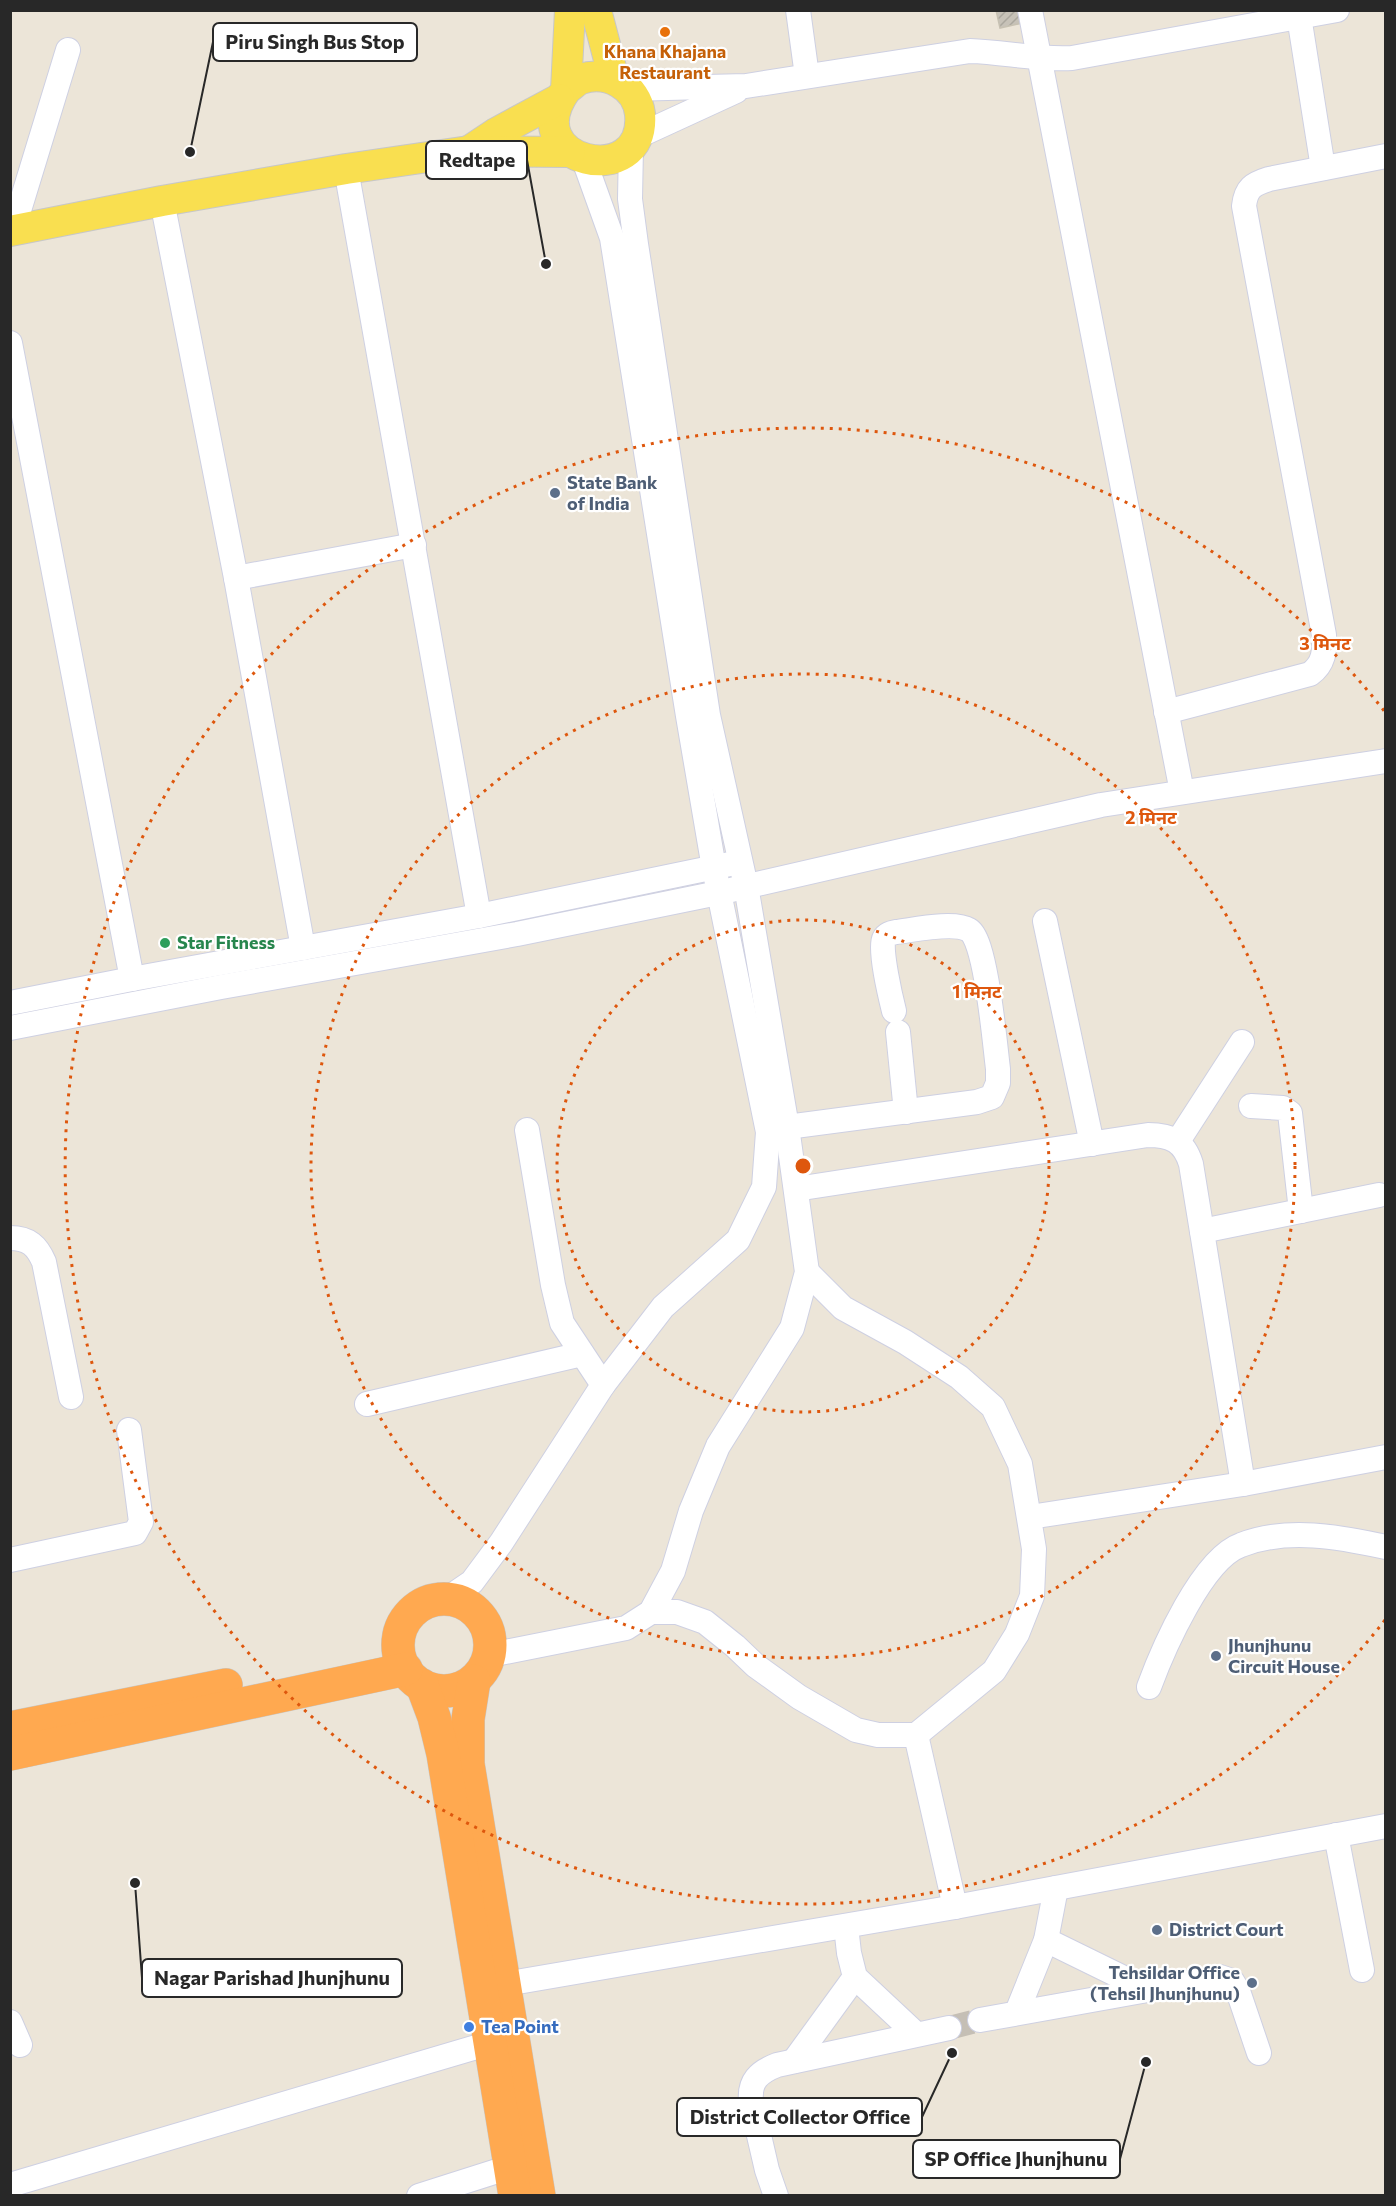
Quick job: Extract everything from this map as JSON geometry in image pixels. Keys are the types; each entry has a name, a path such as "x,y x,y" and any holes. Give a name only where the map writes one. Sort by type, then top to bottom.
{"highway":[{"path":"512,2181 443,1754 434,1717 409,1668 399,1639 408,1617 417,1608 435,1600 447,1599 470,1607 479,1615 489,1632 468,1719 468,1764 538,2196"},
{"path":"409,1668 432,1689 450,1691 462,1687 482,1668"},
{"path":"10,1728 409,1668"},
{"path":"10,1754 409,1668"}],"main road":[{"path":"570,10 563,94 555,110 554,122 562,144 577,156"},
{"path":"12,231 162,201 346,169 469,151 577,156 601,162 617,157 633,142 640,125 640,112 636,100 621,84 596,10"},
{"path":"469,151 563,94 580,80 597,76 621,84"}],"street":[{"path":"798,10 807,76"},
{"path":"1030,10 1182,792"},
{"path":"621,84 746,86 970,51 1038,58 1072,58 1299,14 1337,10"},
{"path":"1299,14 1323,168"},
{"path":"12,231 68,50"},
{"path":"482,1668 626,1629 651,1612 673,1571 691,1511 718,1446 792,1328 807,1272 787,1127 746,886 706,703 630,199 633,142 746,86"},
{"path":"447,1599 472,1582 501,1543 603,1385 663,1307 738,1240 764,1188 768,1132 718,893 612,238 577,156"},
{"path":"1166,712 1310,674 1321,663 1324,654 1324,635 1244,206 1248,189 1255,183 1269,178 1386,156"},
{"path":"346,169 479,916"},
{"path":"162,201 236,578 303,948"},
{"path":"10,343 132,979"},
{"path":"236,578 414,545"},
{"path":"10,1028 221,987 517,934 718,893 1101,805 1386,760"},
{"path":"10,1003 479,916 740,861"},
{"path":"1046,921 1092,1144"},
{"path":"787,1127 906,1112 977,1102 992,1097 996,1091 998,1069 986,975 978,941 968,929 949,927 896,932 889,933 884,938 882,948 896,1021 906,1112"},
{"path":"1178,1141 1242,1041"},
{"path":"1251,1106 1283,1108 1290,1113 1301,1211"},
{"path":"526,1130 562,1323 603,1385"},
{"path":"796,1189 1148,1135 1161,1135 1178,1141 1188,1154 1191,1164 1243,1484"},
{"path":"1202,1231 1379,1195"},
{"path":"10,1238 31,1242 39,1250 44,1263 71,1397"},
{"path":"651,1612 677,1612 705,1622 756,1666 799,1697 856,1730 878,1735 916,1735 994,1671 1017,1634 1032,1596 1034,1550 1020,1464 993,1407 959,1377 905,1342 843,1308 807,1272"},
{"path":"367,1404 582,1354"},
{"path":"10,1560 135,1533 141,1522 129,1430"},
{"path":"1030,1517 1243,1484 1386,1457"},
{"path":"1149,1687 1159,1660 1204,1577 1220,1559 1239,1545 1286,1536 1322,1536 1386,1547"},
{"path":"916,1735 955,1907"},
{"path":"505,1984 955,1907 1386,1826"},
{"path":"1336,1835 1362,1970"},
{"path":"1017,2012 1046,1940 1056,1888"},
{"path":"846,1926 855,1977 916,2034"},
{"path":"1046,1940 1146,1989"},
{"path":"794,2061 855,1977"},
{"path":"980,2020 1220,1977 1232,1981 1238,1991 1259,2053"},
{"path":"10,2022 20,2045"},
{"path":"776,2196 767,2170 751,2101 750,2090 758,2076 766,2070 794,2061 949,2028"},
{"path":"10,2185 490,2043"},
{"path":"419,2196 512,2181"}],"building":[{"path":"996,10 1020,10 1023,23 1000,28"}],"tunnel":[{"path":"949,2028 980,2020"}],"place":[{"name":"Khana Khajana Restaurant","path":"665,32"},
{"name":"Piru Singh Bus Stop","path":"190,152"},
{"name":"Redtape","path":"546,264"},
{"name":"State Bank of India","path":"555,493"},
{"name":"Star Fitness","path":"165,943"},
{"name":"Jhunjhunu Circuit House","path":"1216,1656"},
{"name":"Nagar Parishad Jhunjhunu","path":"135,1883"},
{"name":"District Court","path":"1157,1930"},
{"name":"Tehsildar Office (Tehsil Jhunjhunu)","path":"1252,1983"},
{"name":"Tea Point","path":"469,2027"},
{"name":"District Collector Office","path":"952,2053"},
{"name":"SP Office Jhunjhunu","path":"1146,2062"}]}
